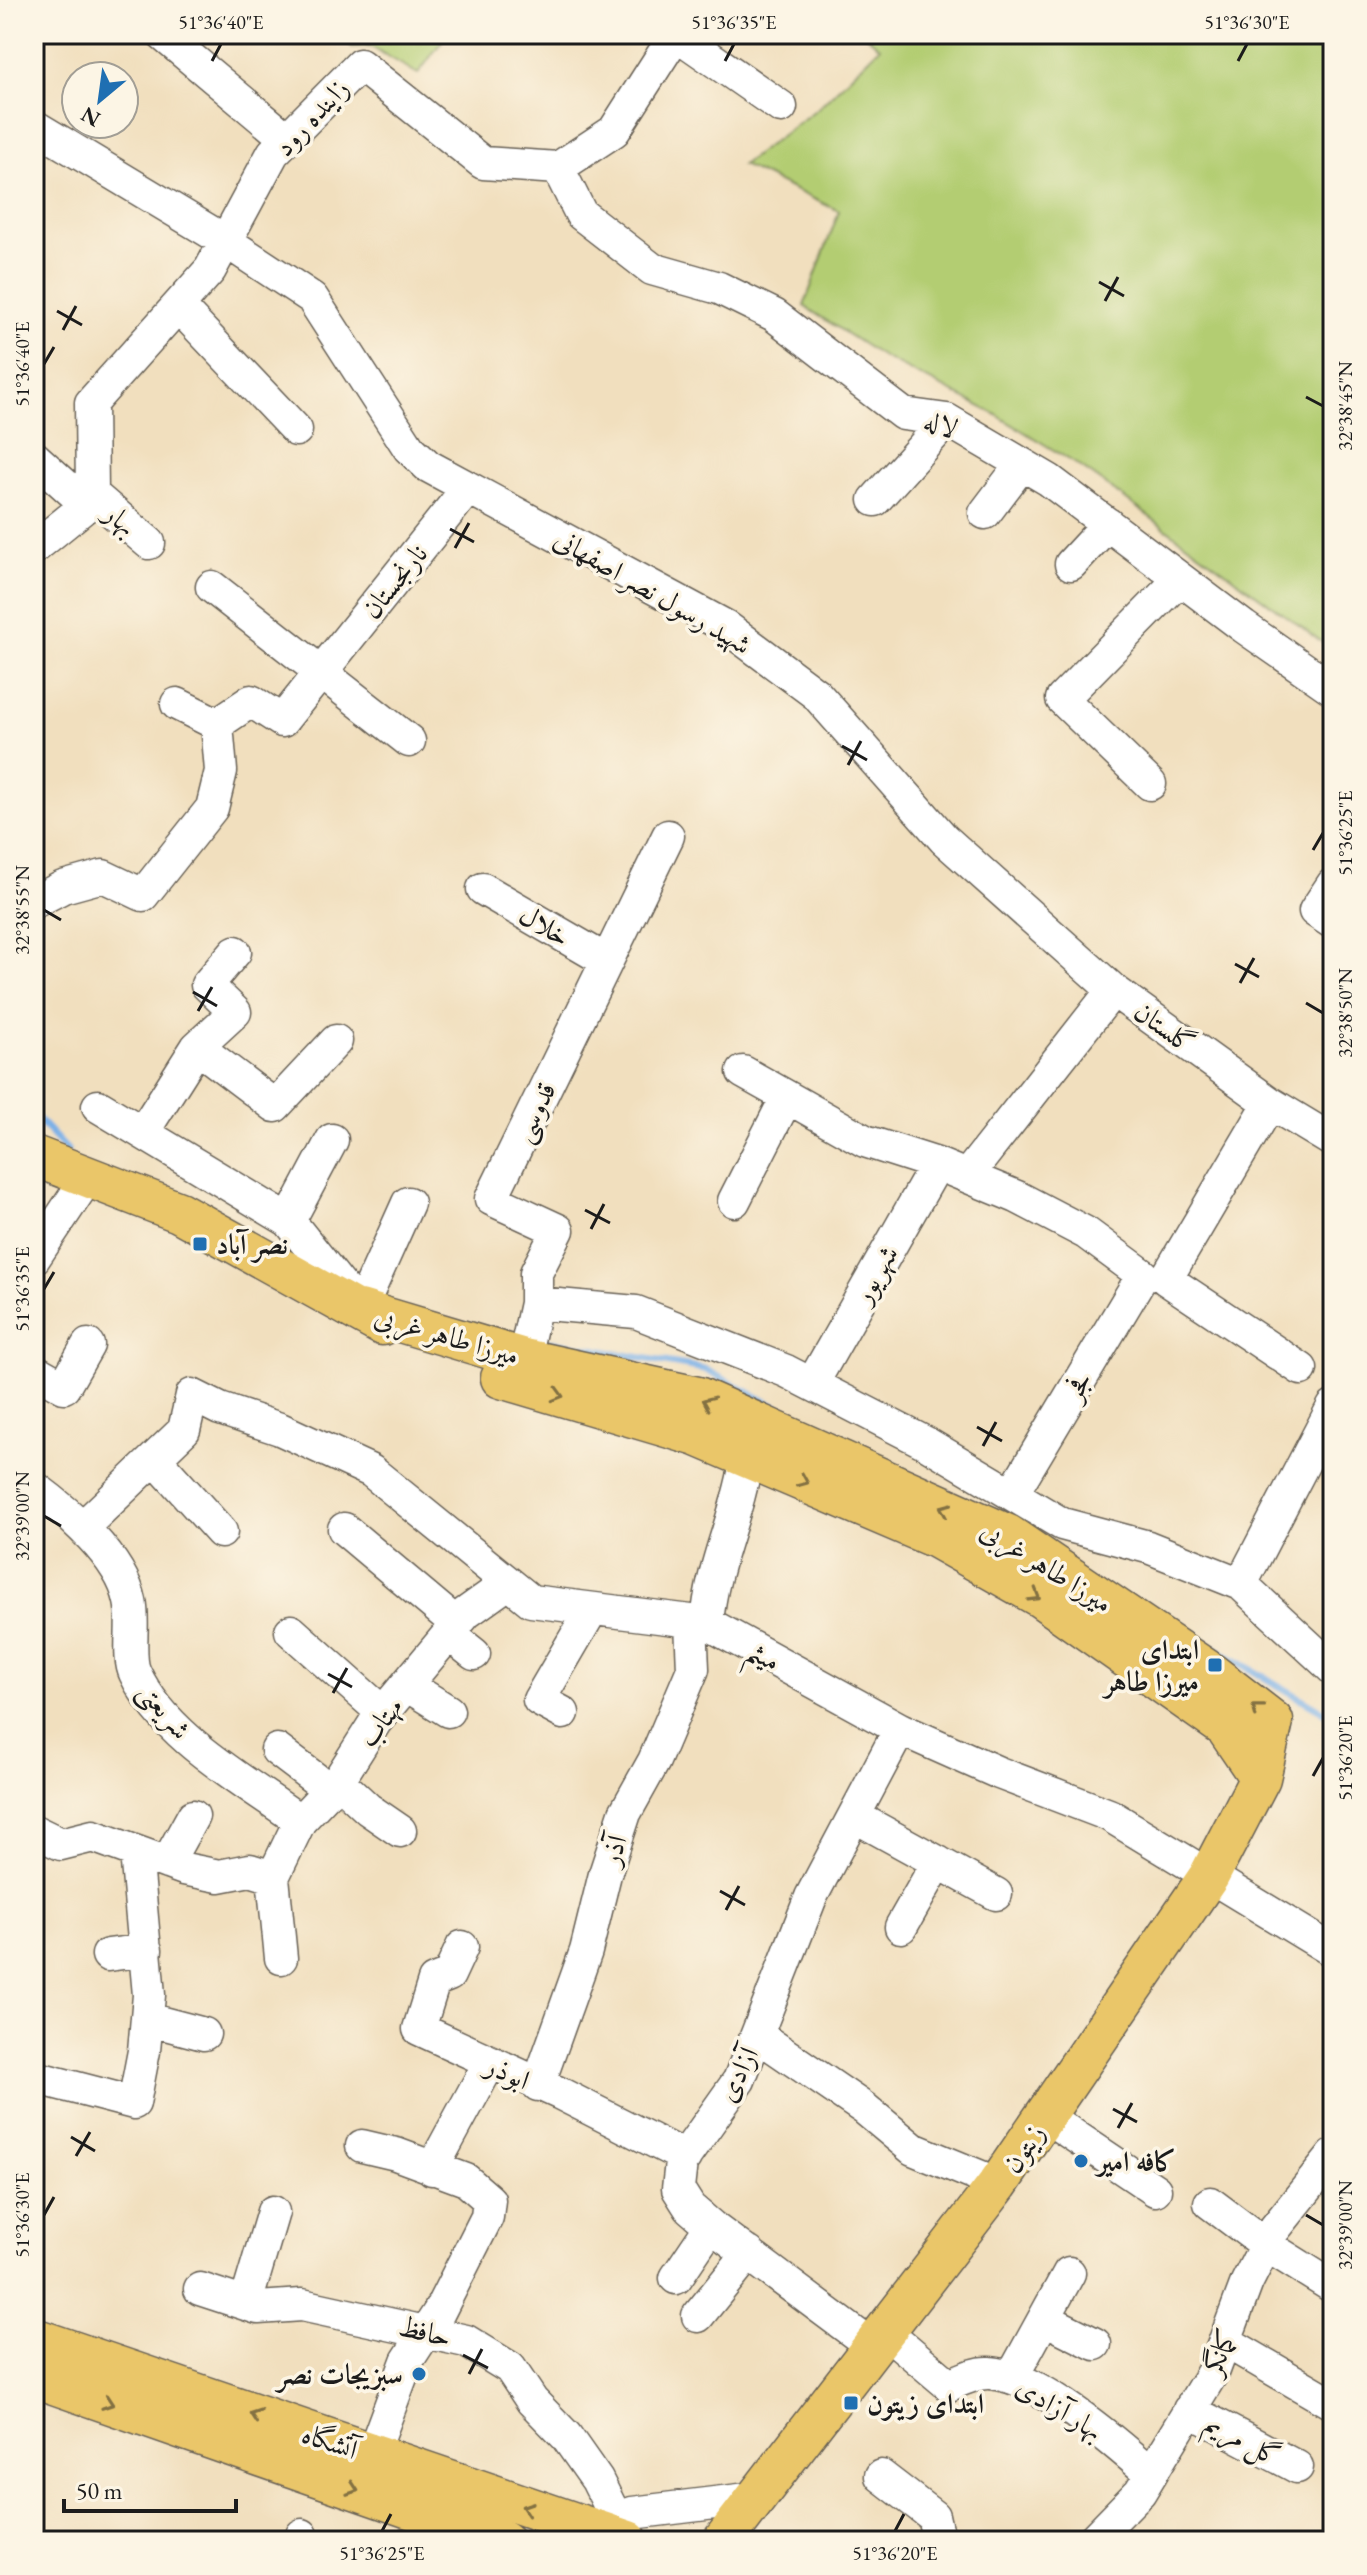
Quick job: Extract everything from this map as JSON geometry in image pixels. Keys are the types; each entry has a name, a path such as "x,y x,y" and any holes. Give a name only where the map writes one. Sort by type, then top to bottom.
{"main road":[{"name":"میرزا طاهر غربی","path":"34,1156 179,1212 360,1310 429,1357 697,1436 936,1538 1040,1597 1226,1728 1260,1778"},
{"name":"میرزا طاهر غربی","path":"360,1310 524,1359 698,1397 1008,1535 1207,1670 1273,1721 1260,1778"},
{"name":"زیتون","path":"723,2541 998,2184 1209,1876 1260,1778"},
{"name":"آتشگاه","path":"34,2338 372,2455 609,2529"},
{"name":"آتشگاه","path":"34,2377 504,2541"},
{"name":"زیتون","path":"749,2541 756,2498"}],"street":[{"path":"162,34 287,139"},
{"path":"558,168 614,131 676,34 781,107"},
{"name":"زاینده رود","path":"90,500 91,403 210,270 273,153 360,65 483,163 558,168"},
{"name":"شهید رسول نصر اصفهانی","path":"34,126 227,242 312,298 409,448 428,466 725,626 816,694 944,839 1113,990"},
{"name":"لاله","path":"558,168 581,214 652,269 719,288 774,315 903,414 947,420 1022,464 1333,689"},
{"path":"178,306 296,430"},
{"path":"875,500 947,420"},
{"name":"بهار","path":"34,457 149,543"},
{"path":"985,513 1022,464"},
{"name":"نارنجستان","path":"217,724 251,701 282,721 468,488"},
{"path":"34,548 90,500"},
{"path":"1071,564 1108,524"},
{"path":"1150,784 1062,699 1180,579"},
{"path":"212,587 409,741"},
{"path":"34,902 63,887 103,876 143,895 212,808 221,771 217,724 177,704"},
{"name":"قدوسی","path":"524,1359 536,1303 536,1273 558,1230 491,1199 668,836"},
{"path":"1333,884 1315,911 1333,923"},
{"name":"خلال","path":"483,889 607,961"},
{"path":"143,1132 197,1047 235,1012 207,985 235,952"},
{"name":"گلستان","path":"952,1170 1113,990 1270,1103 1333,1141"},
{"path":"197,1047 275,1106 336,1041"},
{"path":"743,1072 865,1141 952,1170"},
{"path":"734,1201 787,1097"},
{"path":"1270,1103 1166,1279 1301,1369"},
{"path":"98,1106 289,1221 360,1310 408,1203"},
{"path":"289,1221 332,1140"},
{"name":"فجر","path":"952,1170 1086,1233 1143,1275 1012,1494"},
{"name":"شهریور","path":"812,1384 952,1170"},
{"path":"34,1258 88,1177"},
{"path":"536,1303 636,1312 812,1384 926,1443 1062,1524 1148,1547 1241,1584 1333,1669"},
{"path":"34,1370 64,1387 88,1345"},
{"name":"میثم","path":"156,1460 184,1430 192,1395 220,1409 280,1429 371,1471 531,1601 591,1611 699,1622 900,1729 999,1773 1109,1815 1333,1951"},
{"path":"1241,1584 1333,1407"},
{"name":"آذر","path":"538,2085 586,1951 605,1874 625,1813 654,1761 693,1669 699,1622 741,1499 747,1457"},
{"path":"83,1527 156,1460 221,1532"},
{"name":"شریعتی","path":"34,1487 83,1527 107,1557 130,1598 133,1670 151,1699 181,1736 300,1821"},
{"path":"344,1529 460,1638"},
{"name":"مهتاب","path":"273,1877 300,1821 334,1786 383,1713 460,1638 466,1613 508,1583"},
{"path":"563,1713 539,1700 591,1611"},
{"path":"291,1631 383,1713"},
{"path":"408,1686 448,1711"},
{"name":"آزادی","path":"878,2338 711,2226 690,2208 678,2189 681,2162 739,2080 811,1897 900,1729"},
{"path":"277,1750 400,1831"},
{"path":"167,1863 193,1816"},
{"path":"854,1816 996,1894"},
{"path":"34,1831 61,1844 93,1836 167,1863 219,1876 250,1870 273,1877 281,1958"},
{"path":"34,2077 134,2103 147,2019 146,1950 136,1852"},
{"path":"901,1927 938,1862"},
{"name":"ابوذر","path":"462,1947 449,1975 434,1981 419,2029 685,2157"},
{"path":"108,1955 146,1950"},
{"path":"147,2019 204,2034"},
{"path":"757,2035 865,2109 913,2149 998,2184"},
{"path":"432,2169 489,2064"},
{"path":"1045,2116 1155,2190"},
{"path":"362,2146 396,2154 466,2180 489,2200 487,2217 427,2333 407,2361 372,2455"},
{"name":"کمانگر","path":"1109,2536 1140,2492 1214,2370 1247,2282 1273,2231 1333,2156"},
{"path":"1210,2203 1266,2245 1333,2287"},
{"path":"246,2303 273,2212"},
{"path":"676,2278 711,2226"},
{"path":"698,2316 749,2253"},
{"path":"1012,2377 1069,2273"},
{"name":"حافظ","path":"200,2289 258,2308 302,2305 466,2341 510,2368 532,2401 566,2436 597,2480 609,2529"},
{"path":"1045,2319 1095,2344"},
{"name":"بهار آزادی","path":"878,2338 949,2385 988,2372 1012,2377 1082,2417 1151,2474"},
{"path":"1225,2341 1333,2404"},
{"name":"گل مریم","path":"1189,2410 1297,2467"},
{"path":"881,2476 933,2516 939,2540"},
{"path":"609,2529 756,2498"}],"green space":[{"path":"340,34 447,34 418,74 370,46 352,47"},
{"path":"864,34 1333,34 1333,650 1081,467 995,414 881,356 804,306 839,211 742,165 818,108 880,47"}],"waterway":[{"path":"34,1115 67,1150"},
{"path":"547,1341 704,1369 818,1429"},
{"path":"1183,1630 1333,1717"}],"place":[{"name":"نصر آباد","path":"200,1244"},
{"name":"ابتدای میرزا طاهر","path":"1215,1665"},
{"name":"کافه امیر","path":"1081,2161"},
{"name":"سبزیجات نصر","path":"419,2374"},
{"name":"ابتدای زیتون","path":"851,2403"}]}
